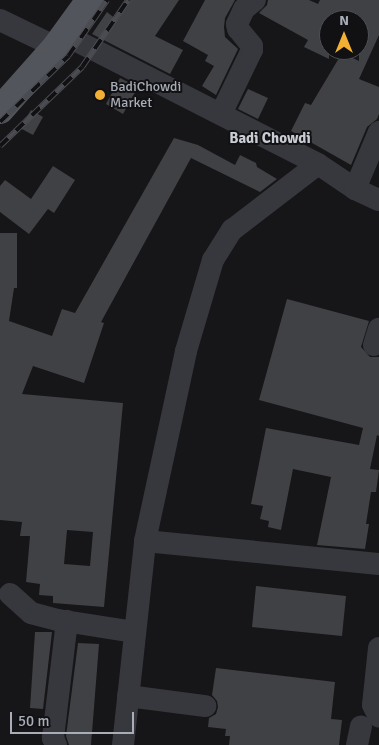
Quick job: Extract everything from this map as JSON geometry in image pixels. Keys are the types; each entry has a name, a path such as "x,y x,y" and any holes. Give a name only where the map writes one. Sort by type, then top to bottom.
{"main road":[{"path":"0,110 61,41 90,0"}],"street":[{"path":"221,114 252,50 252,46 236,24 244,8 255,0"},
{"path":"0,20 61,41 221,114 318,164 355,189 379,200"},
{"path":"355,189 379,132"},
{"path":"122,745 146,541 186,351 213,260 232,230 318,164"},
{"path":"146,541 379,564"},
{"path":"10,594 31,613 136,632"},
{"path":"56,745 53,738 67,621"},
{"path":"366,729 373,705 379,648"},
{"path":"128,696 205,706"}],"building":[{"path":"130,0 179,0 155,36 183,50 170,74 92,34 107,12 117,20"},
{"path":"205,0 235,0 225,18 224,27 225,37 238,49 216,95 202,86 214,66 205,61 208,55 183,41"},
{"path":"268,0 309,0 318,4 320,0 379,0 379,35 369,57 369,10 319,10 319,54 304,47 308,40 259,13 267,5"},
{"path":"338,60 368,60 359,79 379,87 379,114 377,119 367,127 351,165 291,131 305,103 311,105"},
{"path":"120,78 138,87 123,114 106,104"},
{"path":"248,89 268,98 258,119 238,109"},
{"path":"31,110 43,117 33,135 20,128"},
{"path":"174,138 198,145 235,165 240,155 256,163 257,167 277,179 260,192 191,158 101,322 104,323 84,383 33,366 22,394 123,403 104,607 53,603 53,596 39,595 40,584 26,582 30,536 20,536 22,522 0,520 0,233 17,233 17,288 14,288 9,321 52,336 62,309 75,313","holes":["67,530 93,532 90,566 64,564"]},
{"path":"53,166 75,180 54,213 48,209 29,234 0,212 0,186 5,180 31,199"},
{"path":"287,299 369,321 361,347 370,357 379,357 379,436 377,435 370,469 379,470 376,492 371,492 366,524 369,524 365,549 317,545 331,477 293,469 281,530 268,527 269,521 260,519 263,506 251,504 266,428 359,445 363,428 259,400"},
{"path":"256,586 346,596 342,636 252,627"},
{"path":"35,632 52,632 43,709 30,708"},
{"path":"78,643 99,644 91,745 69,745 66,736"},
{"path":"216,668 335,682 331,719 342,720 339,745 229,745 230,736 225,736 226,729 208,727 209,718 216,714 218,707 217,701 212,695"}],"railway":[{"path":"0,122 68,56 107,0"},
{"path":"0,146 82,67 128,0"}],"place":[{"name":"BadiChowdi Market","path":"100,95"}],"district":[{"name":"Badi Chowdi","path":"270,139"}]}
